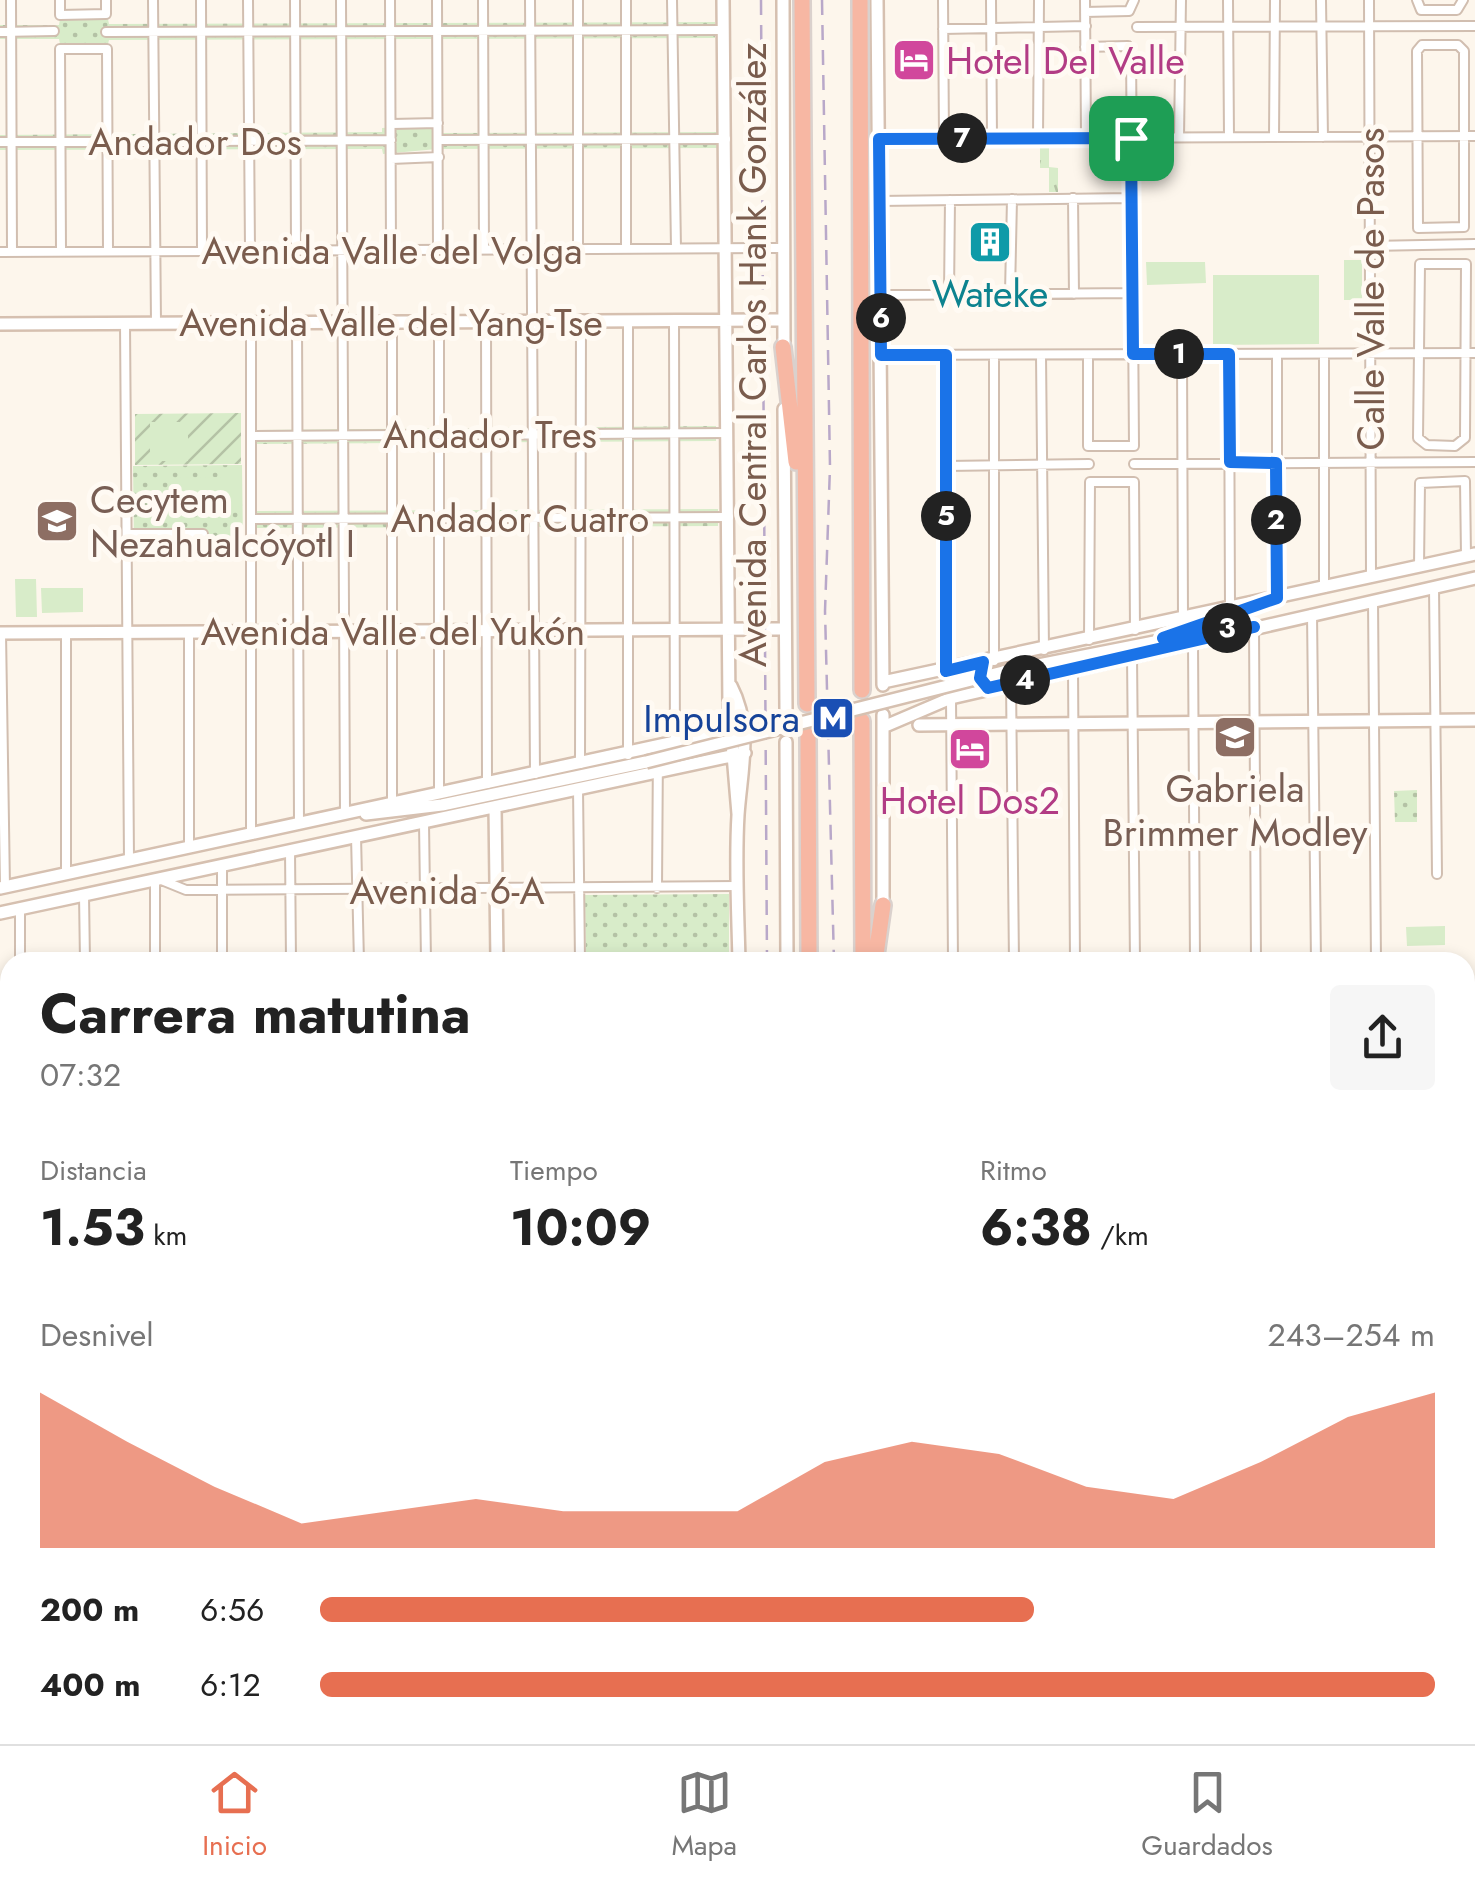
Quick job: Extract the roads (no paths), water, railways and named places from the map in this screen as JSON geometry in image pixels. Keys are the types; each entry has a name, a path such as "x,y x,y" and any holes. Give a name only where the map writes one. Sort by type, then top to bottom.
{"highway":[{"name":"Avenida Central Carlos Hank González","path":"802,0 807,704"},
{"path":"860,0 862,690"},
{"path":"784,347 807,584"},
{"path":"862,721 863,952"},
{"path":"808,736 809,952"},
{"path":"876,952 883,905"}],"main road":[{"name":"Avenida Central Carlos Hank González","path":"723,0 728,630 740,754 739,952"},
{"name":"Avenida Central Carlos Hank González","path":"783,0 786,710"},
{"path":"877,0 883,684 989,662 1043,644 1088,640 1471,555"},
{"name":"Avenida Valle del Yang-Tse","path":"0,324 783,320"},
{"path":"884,952 883,721 988,688 1007,677 1073,669 1475,578"},
{"path":"3,887 392,804 646,762 1163,638 1277,598"},
{"path":"1163,638 1254,627"},
{"name":"Avenida Valle del Yukón","path":"1,633 786,629"},
{"path":"988,688 980,678 989,662"},
{"path":"919,725 1475,720"},
{"path":"345,814 386,814 487,784 737,729"},
{"path":"786,742 786,952"},
{"path":"682,743 690,764"},
{"path":"0,913 740,754"},
{"path":"356,836 440,799"},
{"path":"495,807 498,952"}],"street":[{"path":"12,0 12,252"},
{"path":"60,0 60,15 106,14"},
{"path":"106,0 108,251"},
{"path":"153,0 156,323"},
{"path":"202,0 202,251"},
{"path":"248,0 250,250"},
{"path":"295,0 296,250"},
{"path":"342,0 345,814"},
{"path":"390,0 391,250"},
{"path":"437,0 438,250"},
{"path":"483,0 484,249"},
{"path":"530,0 535,774"},
{"path":"578,0 578,249"},
{"path":"626,0 626,248"},
{"path":"672,0 676,248"},
{"path":"943,0 944,138"},
{"path":"991,0 992,138"},
{"path":"1038,138 1039,0"},
{"path":"1086,0 1086,138"},
{"path":"1180,137 1181,0"},
{"path":"1228,0 1229,137"},
{"path":"1274,0 1274,137"},
{"path":"1321,0 1323,137"},
{"name":"Calle Valle de Pasos","path":"1369,0 1372,577"},
{"path":"1417,0 1420,10 1459,10 1463,0"},
{"path":"1086,12 1133,5"},
{"path":"943,29 1086,26"},
{"path":"1138,27 1475,26"},
{"path":"106,32 724,30"},
{"path":"0,32 54,32"},
{"path":"1086,47 1131,49 1134,446 1088,446 1088,355"},
{"path":"1418,47 1462,47 1464,228 1418,228 1417,136 1418,47"},
{"path":"61,251 60,49 106,49"},
{"path":"392,124 438,123"},
{"path":"879,139 1475,136"},
{"path":"438,140 726,138"},
{"name":"Andador Dos","path":"0,142 391,140"},
{"path":"390,159 438,158"},
{"path":"1073,198 1074,294"},
{"path":"879,200 1132,198"},
{"path":"1010,294 1012,199"},
{"path":"949,294 950,200"},
{"path":"1370,246 1475,244"},
{"name":"Avenida Valle del Volga","path":"0,252 783,248"},
{"path":"1420,264 1466,264 1470,354 1462,443 1421,443 1420,264"},
{"path":"881,296 1133,293"},
{"path":"580,764 581,321"},
{"path":"628,321 628,755"},
{"path":"674,321 675,630 682,743 675,768"},
{"path":"250,322 252,835"},
{"path":"297,322 298,824"},
{"path":"392,322 392,804"},
{"path":"439,322 440,799"},
{"path":"486,322 487,784"},
{"path":"125,323 128,860"},
{"path":"881,355 1133,354 1182,358 1229,354 1470,354"},
{"path":"1229,354 1230,608"},
{"path":"1277,354 1277,598"},
{"path":"1324,354 1324,588"},
{"path":"946,355 946,671"},
{"path":"989,662 994,355"},
{"path":"1040,355 1043,644"},
{"path":"1182,358 1184,620"},
{"name":"Andador Tres","path":"251,436 728,433"},
{"path":"1134,464 1475,462"},
{"path":"946,466 1089,464"},
{"path":"1419,566 1421,481 1465,481 1471,555"},
{"path":"1088,640 1090,482 1134,482 1136,630"},
{"name":"Andador Cuatro","path":"251,519 729,518"},
{"path":"126,534 203,534"},
{"path":"1434,587 1437,874"},
{"path":"1373,601 1376,952"},
{"path":"1312,614 1316,952"},
{"path":"1254,627 1256,952"},
{"path":"189,632 189,848"},
{"path":"1,633 3,887"},
{"path":"66,633 66,874"},
{"path":"1193,643 1196,952"},
{"path":"1132,656 1135,952"},
{"path":"1073,669 1075,952"},
{"path":"1007,677 1012,724 1014,952"},
{"path":"950,698 954,952"},
{"path":"657,888 658,748"},
{"path":"578,788 580,952"},
{"path":"424,823 426,952"},
{"path":"356,836 359,952"},
{"path":"290,850 291,952"},
{"path":"222,865 222,952"},
{"path":"155,952 157,880"},
{"name":"Avenida 6-A","path":"157,880 186,890 738,886"},
{"path":"84,895 85,952"},
{"path":"20,908 20,952"}],"railway":[{"path":"761,0 767,952"},
{"path":"822,0 830,467 825,611 834,952"}],"place":[{"name":"Hotel Del Valle","path":"914,60"},
{"name":"Wateke","path":"990,242"},
{"name":"Cecytem Nezahualcóyotl I","path":"57,521"},
{"name":"Impulsora","path":"833,718"},
{"name":"Gabriela Brimmer Modley","path":"1235,737"},
{"name":"Hotel Dos2","path":"970,749"}]}
